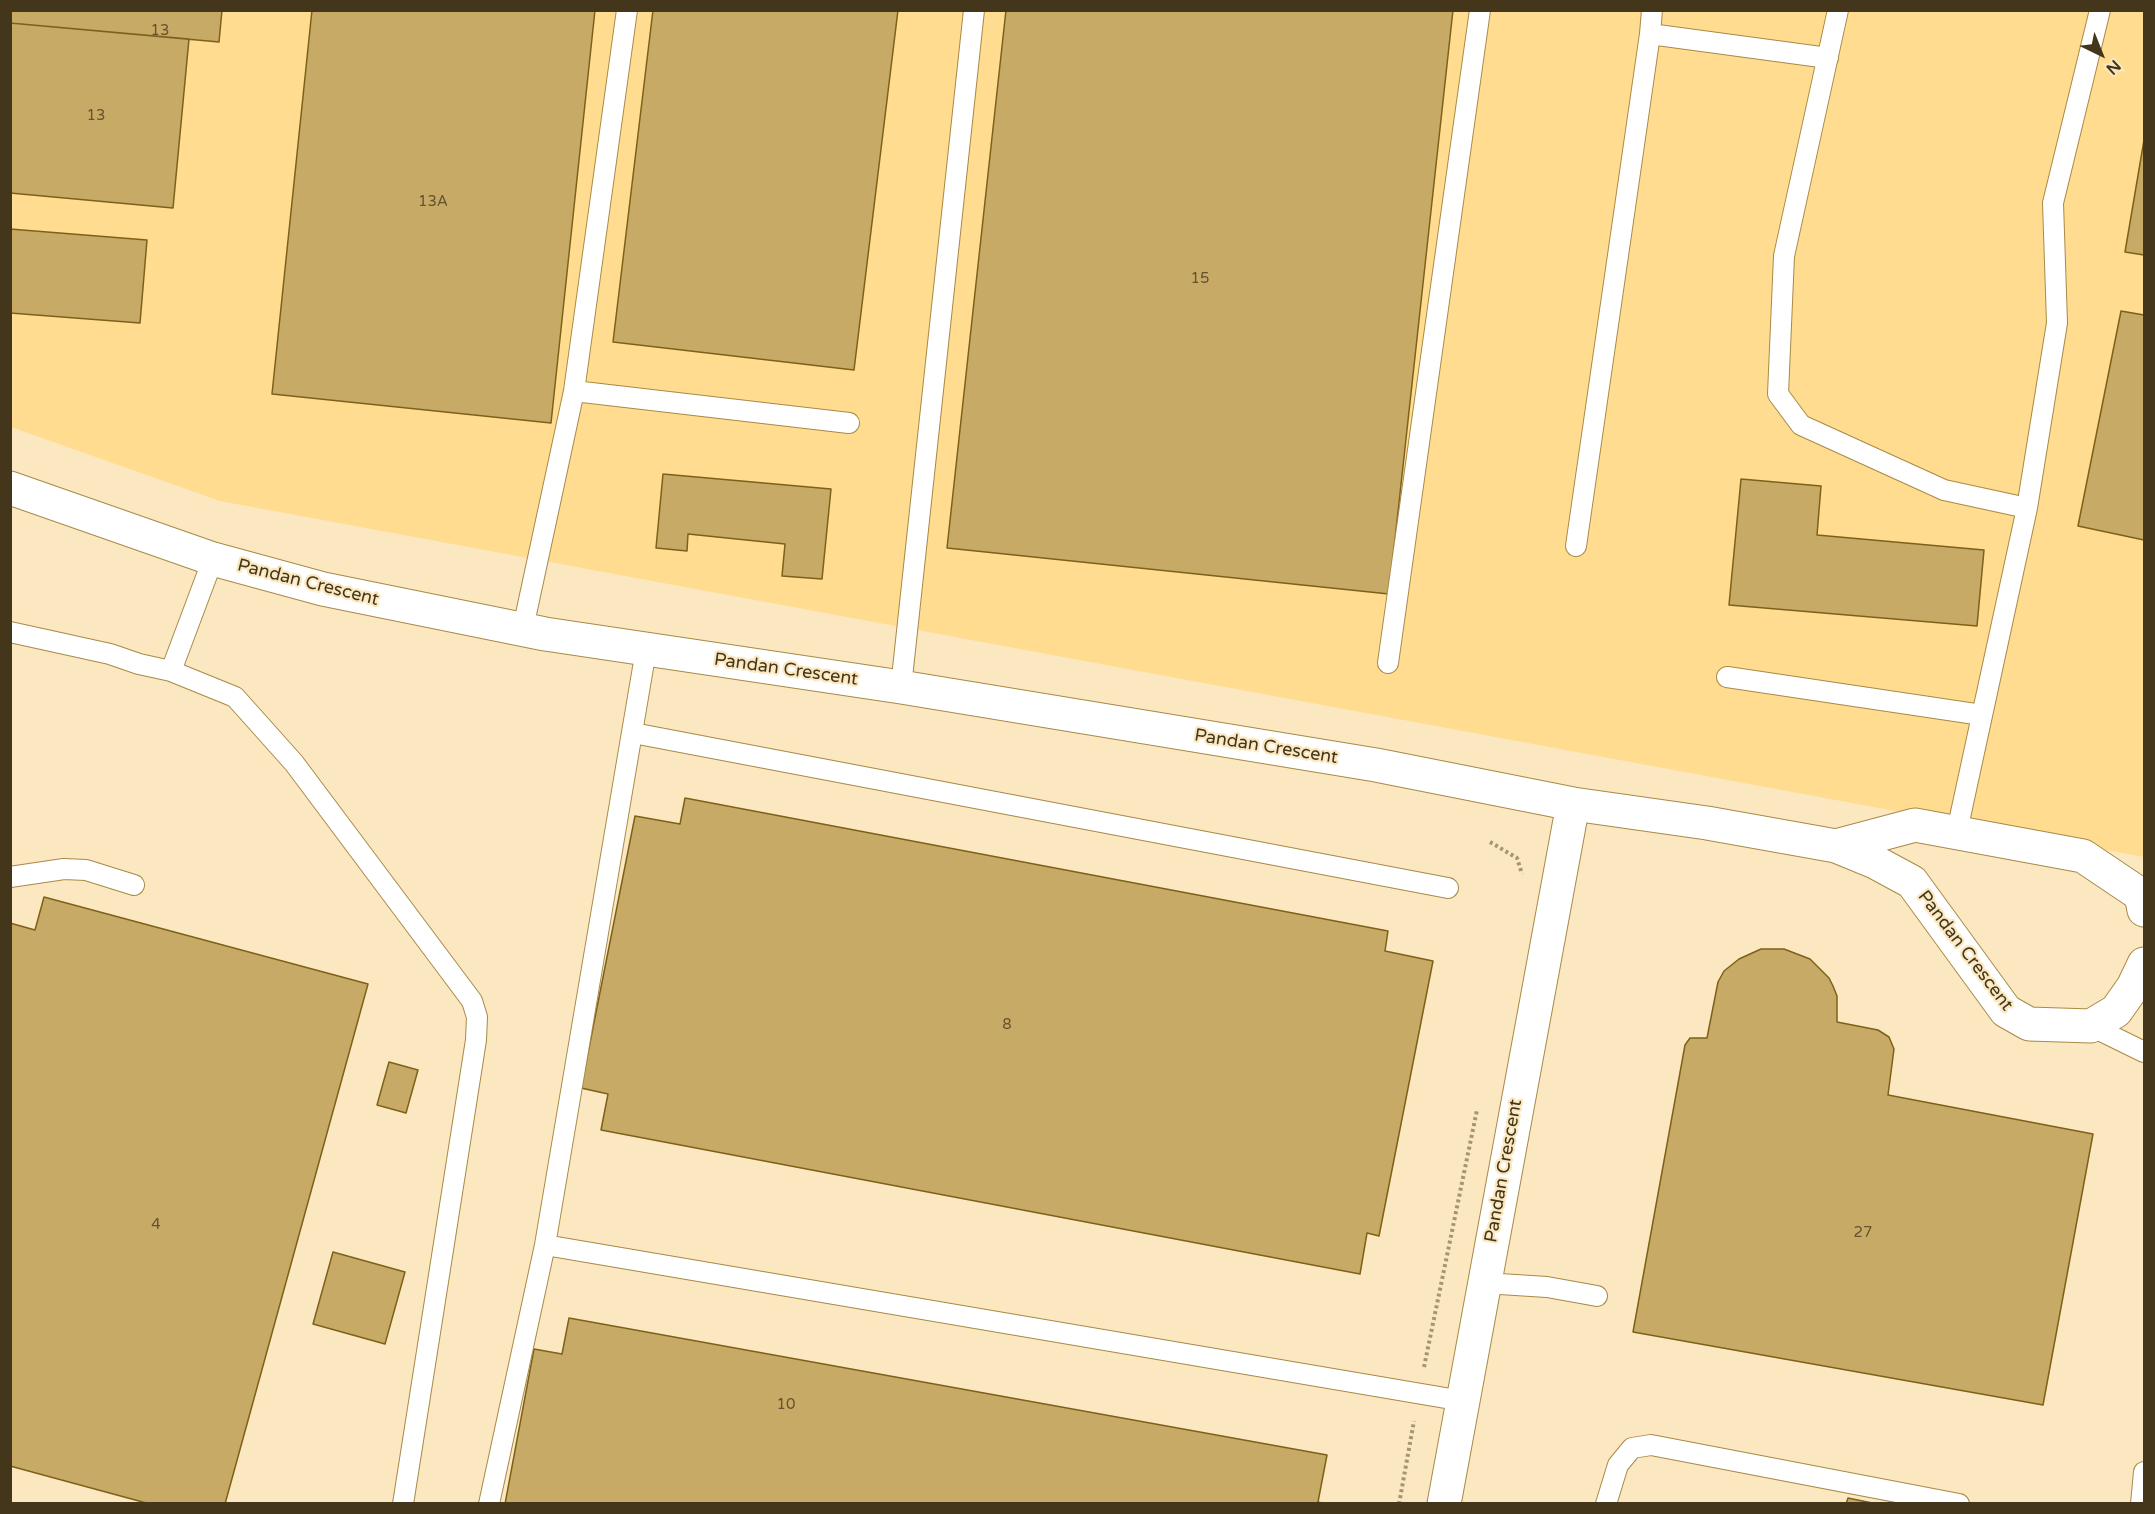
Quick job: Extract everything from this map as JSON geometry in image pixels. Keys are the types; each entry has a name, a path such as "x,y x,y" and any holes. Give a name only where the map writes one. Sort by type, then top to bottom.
{"street":[{"name":"Pandan Crescent","path":"10,488 213,559 323,589 646,650 901,687 1376,765 1573,804 1707,823 1836,846 1875,862 1912,882 2006,1011 2029,1024 2091,1026"},
{"name":"Pandan Crescent","path":"1444,1503 1573,804"},
{"name":"Pandan Crescent","path":"1836,846 1883,831 1915,825 1957,831 2032,849 2083,856 2144,900"},
{"path":"2091,1026 2116,1011 2133,987 2145,964"}],"lane":[{"path":"523,628 574,392 627,10"},
{"path":"901,687 974,10"},
{"path":"1388,663 1480,10"},
{"path":"1576,546 1652,10"},
{"path":"1838,10 1784,256 1778,394 1801,425 1944,490 2027,508"},
{"path":"1957,831 2027,508 2057,323 2053,203 2100,10"},
{"path":"1650,34 1828,58"},
{"path":"574,392 849,423"},
{"path":"171,671 213,559"},
{"path":"10,632 110,654 139,664 171,671 235,697 294,763 472,1001 477,1017 476,1040 403,1503"},
{"path":"489,1503 544,1245 646,650"},
{"path":"1727,678 1982,715"},
{"path":"633,733 1448,888"},
{"path":"10,877 64,869 86,870 134,885"},
{"path":"2091,1026 2145,1052"},
{"path":"544,1245 1463,1401"},
{"path":"1484,1283 1547,1287 1597,1296"},
{"path":"1606,1503 1618,1465 1632,1448 1651,1445 1959,1503"},
{"path":"2141,1503 2145,1472"}],"path":[{"path":"1490,842 1516,858 1525,881"},
{"path":"1399,1503 1419,1393 1479,1102"}],"shaded area":[{"path":"11,11 2144,11 2144,857 220,501 11,427"}],"building":[{"path":"10,10 222,10 219,42 10,23"},
{"path":"312,10 595,10 551,423 272,394"},
{"path":"653,10 898,10 854,370 613,342"},
{"path":"1006,10 1453,10 1389,594 947,548"},
{"path":"10,23 189,39 173,208 10,193"},
{"path":"2144,140 2144,255 2125,252"},
{"path":"10,229 147,240 140,323 10,313"},
{"path":"2121,311 2144,315 2144,540 2078,526"},
{"path":"663,474 831,489 822,579 782,576 785,544 688,534 687,551 656,548"},
{"path":"1741,479 1821,486 1817,535 1984,550 1977,626 1729,605"},
{"path":"685,798 1388,931 1385,951 1433,961 1379,1236 1367,1233 1360,1274 601,1130 608,1094 581,1088 635,816 680,824"},
{"path":"44,897 368,984 225,1504 150,1504 10,1466 10,923 35,930"},
{"path":"1761,949 1784,949 1810,959 1829,978 1833,986 1837,996 1837,1022 1878,1030 1889,1037 1894,1049 1888,1095 2093,1134 2043,1405 1633,1332 1685,1045 1690,1038 1707,1038 1718,982 1724,971 1739,959"},
{"path":"389,1062 418,1070 406,1113 377,1105"},
{"path":"333,1252 405,1272 385,1344 313,1324"},
{"path":"569,1318 1327,1455 1318,1502 1326,1504 505,1504 534,1349 562,1354"},
{"path":"1848,1498 1877,1504 1846,1504"}]}
